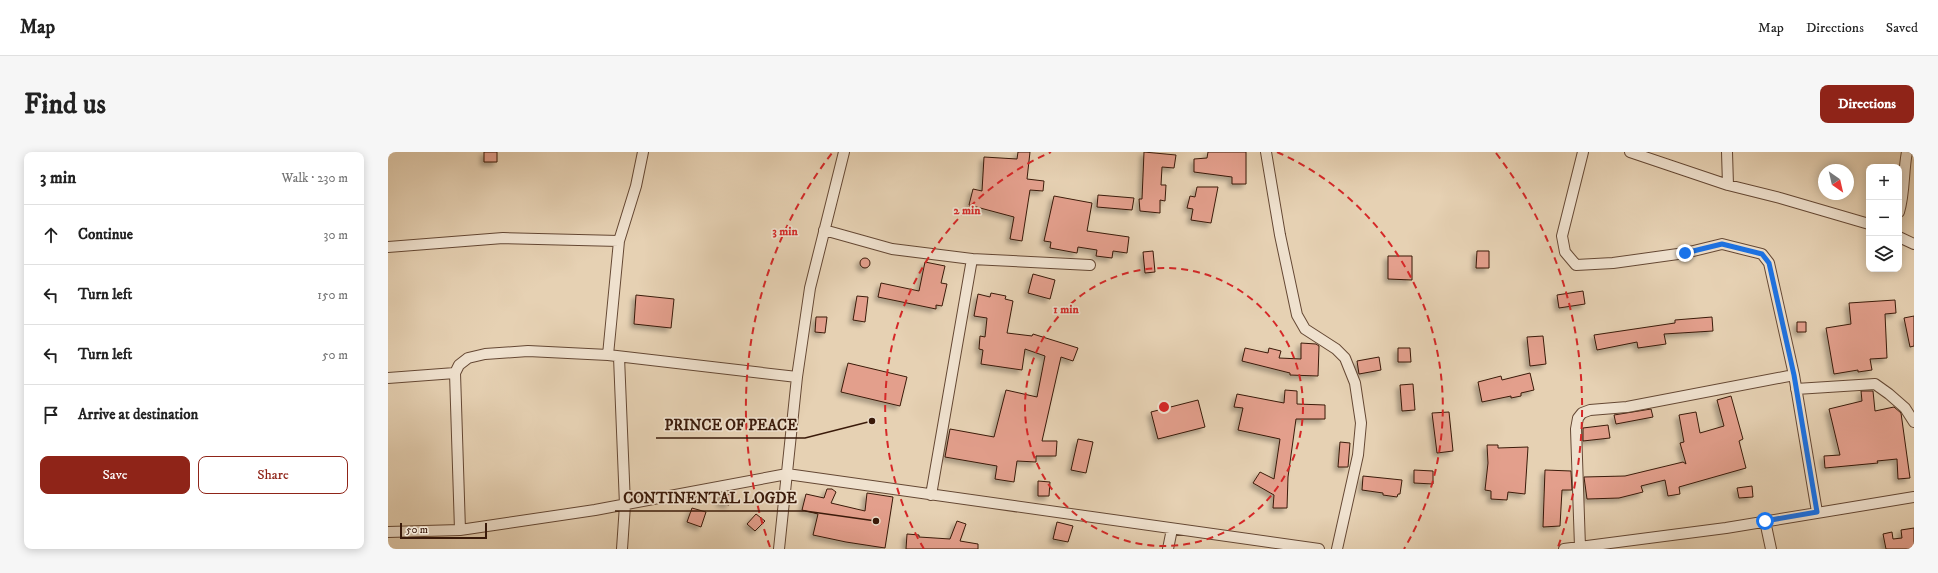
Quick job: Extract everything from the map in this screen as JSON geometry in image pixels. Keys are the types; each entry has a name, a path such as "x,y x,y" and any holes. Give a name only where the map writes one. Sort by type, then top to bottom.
{"street":[{"path":"608,355 619,241 636,186 643,152"},
{"path":"779,549 797,377 810,288 844,152"},
{"path":"1266,152 1279,227 1297,315 1305,329 1336,349 1345,358 1355,383 1361,423 1358,454 1337,549"},
{"path":"1583,152 1562,236 1565,252 1576,265 1613,263 1685,253 1722,244 1762,254 1769,263 1794,375 1817,512"},
{"path":"1630,152 1728,185 1788,200 1866,223"},
{"path":"1727,152 1728,185"},
{"path":"1902,202 1903,172 1907,152"},
{"path":"824,230 892,249 972,259 1090,265"},
{"path":"388,247 503,238 619,241"},
{"path":"1902,238 1914,244"},
{"path":"931,495 972,259"},
{"path":"460,530 455,373 459,365 468,358 485,354 528,351 608,355 797,377"},
{"path":"619,357 625,505 622,549"},
{"path":"388,378 455,373"},
{"path":"1580,547 1576,429 1578,418 1582,413 1590,410 1627,407 1794,375"},
{"path":"1796,389 1875,384 1905,408 1914,422"},
{"path":"388,532 460,530 625,505 787,474 1319,549"},
{"path":"1564,549 1726,528 1914,497"},
{"path":"1765,521 1771,549"},
{"path":"1168,549 1172,529"}],"building":[{"path":"484,152 497,152 497,162 484,162"},
{"path":"1018,152 1030,152 1027,179 1044,181 1043,191 1030,190 1022,241 1010,239 1014,217 969,205 973,189 982,191 984,157 1017,159"},
{"path":"1144,152 1176,155 1174,168 1162,167 1161,185 1166,185 1165,201 1160,200 1160,213 1140,211 1139,199 1142,199"},
{"path":"1208,152 1246,152 1246,184 1232,184 1232,177 1194,172 1194,159 1207,158"},
{"path":"1197,187 1218,187 1211,223 1191,220 1193,209 1187,208 1190,196 1195,197"},
{"path":"1098,195 1134,198 1132,210 1097,207"},
{"path":"1054,196 1092,203 1087,231 1129,237 1127,253 1113,251 1112,258 1096,256 1097,250 1078,247 1077,253 1050,248 1051,242 1044,241"},
{"path":"1153,251 1155,272 1145,273 1143,252"},
{"path":"1477,251 1489,251 1489,268 1476,268"},
{"path":"1388,256 1412,256 1412,280 1388,279"},
{"path":"863,258 867,258 869,259 869,267 863,268 860,265 860,261"},
{"path":"925,262 945,266 941,283 947,284 942,306 936,305 936,309 878,297 881,283 919,291"},
{"path":"1033,274 1055,280 1050,299 1028,293"},
{"path":"1583,291 1585,304 1559,308 1557,295"},
{"path":"991,293 1006,296 1005,299 1013,301 1007,333 1032,336 1033,334 1078,348 1073,361 1061,357 1042,441 1057,441 1056,456 1036,456 1036,462 1017,461 1014,482 995,479 997,466 945,457 950,429 994,437 1006,390 1037,397 1045,356 1025,349 1022,370 981,364 983,350 979,349 980,336 985,337 987,318 974,316 978,294 990,297"},
{"path":"636,295 674,299 671,328 634,324"},
{"path":"857,296 868,297 865,322 853,320"},
{"path":"1895,300 1896,313 1885,314 1887,358 1870,359 1872,370 1858,372 1858,370 1834,374 1826,328 1851,324 1849,303"},
{"path":"1914,316 1914,346 1910,347 1904,318"},
{"path":"816,317 827,317 825,333 815,332"},
{"path":"1712,317 1713,331 1664,334 1666,344 1638,348 1637,342 1597,350 1594,335 1675,323 1675,320"},
{"path":"1797,322 1806,322 1806,332 1797,332"},
{"path":"1543,336 1546,364 1530,366 1527,337"},
{"path":"1301,343 1316,344 1319,346 1318,376 1290,375 1290,373 1242,361 1245,348 1268,353 1269,348 1281,351 1279,358 1301,359"},
{"path":"1398,348 1410,348 1411,362 1398,362"},
{"path":"1379,357 1381,370 1359,374 1357,361"},
{"path":"848,363 907,377 900,406 841,392"},
{"path":"1530,373 1534,390 1521,393 1521,396 1511,398 1511,396 1482,402 1478,382 1501,376 1502,380"},
{"path":"1413,384 1415,410 1402,411 1400,385"},
{"path":"1285,390 1297,391 1297,404 1325,405 1325,419 1296,419 1288,477 1287,508 1273,508 1274,495 1253,483 1260,472 1274,479 1280,439 1238,430 1243,408 1234,407 1237,394 1284,403"},
{"path":"1861,391 1873,391 1875,411 1894,407 1901,413 1910,478 1898,479 1897,459 1877,461 1878,463 1825,468 1824,456 1840,455 1829,409 1862,401"},
{"path":"1731,396 1743,439 1739,441 1746,468 1679,487 1680,494 1668,496 1665,480 1641,486 1643,492 1619,498 1587,499 1584,477 1625,476 1683,462 1686,464 1680,443 1684,442 1679,415 1696,412 1700,433 1724,426 1717,400"},
{"path":"1198,400 1205,427 1158,439 1151,412"},
{"path":"1651,409 1653,417 1616,424 1614,415"},
{"path":"1449,412 1453,451 1437,453 1432,413"},
{"path":"1608,425 1610,438 1583,441 1583,428"},
{"path":"1078,439 1093,442 1086,473 1071,470"},
{"path":"1340,442 1350,443 1348,467 1338,467"},
{"path":"1487,445 1498,445 1498,448 1528,447 1525,494 1508,492 1507,500 1491,499 1491,491 1485,490 1488,463"},
{"path":"1414,470 1433,471 1433,484 1414,483"},
{"path":"1545,470 1571,471 1572,490 1562,490 1560,526 1543,527"},
{"path":"1363,476 1402,480 1400,494 1398,494 1397,497 1362,490"},
{"path":"1038,481 1050,482 1049,496 1038,496"},
{"path":"1752,486 1753,497 1739,498 1737,488"},
{"path":"827,489 832,489 836,492 831,503 865,511 867,493 893,497 885,548 813,535 818,514 802,510 806,494 824,498"},
{"path":"721,493 731,495 729,505 720,503"},
{"path":"692,508 706,512 701,527 687,522"},
{"path":"756,514 765,521 755,531 747,524"},
{"path":"957,521 966,524 960,541 978,544 978,549 906,549 907,534 919,535 919,537 950,539"},
{"path":"1057,522 1073,526 1068,542 1053,539"},
{"path":"1914,528 1914,549 1886,549 1883,534 1892,532 1893,539 1902,538 1901,530"}],"place":[{"name":"PRINCE OF PEACE","path":"872,421"},
{"name":"CONTINENTAL LOGDE","path":"876,521"}],"route":[{"path":"1685,253 1722,244 1762,254 1769,263 1794,375 1817,512 1765,521"}]}
